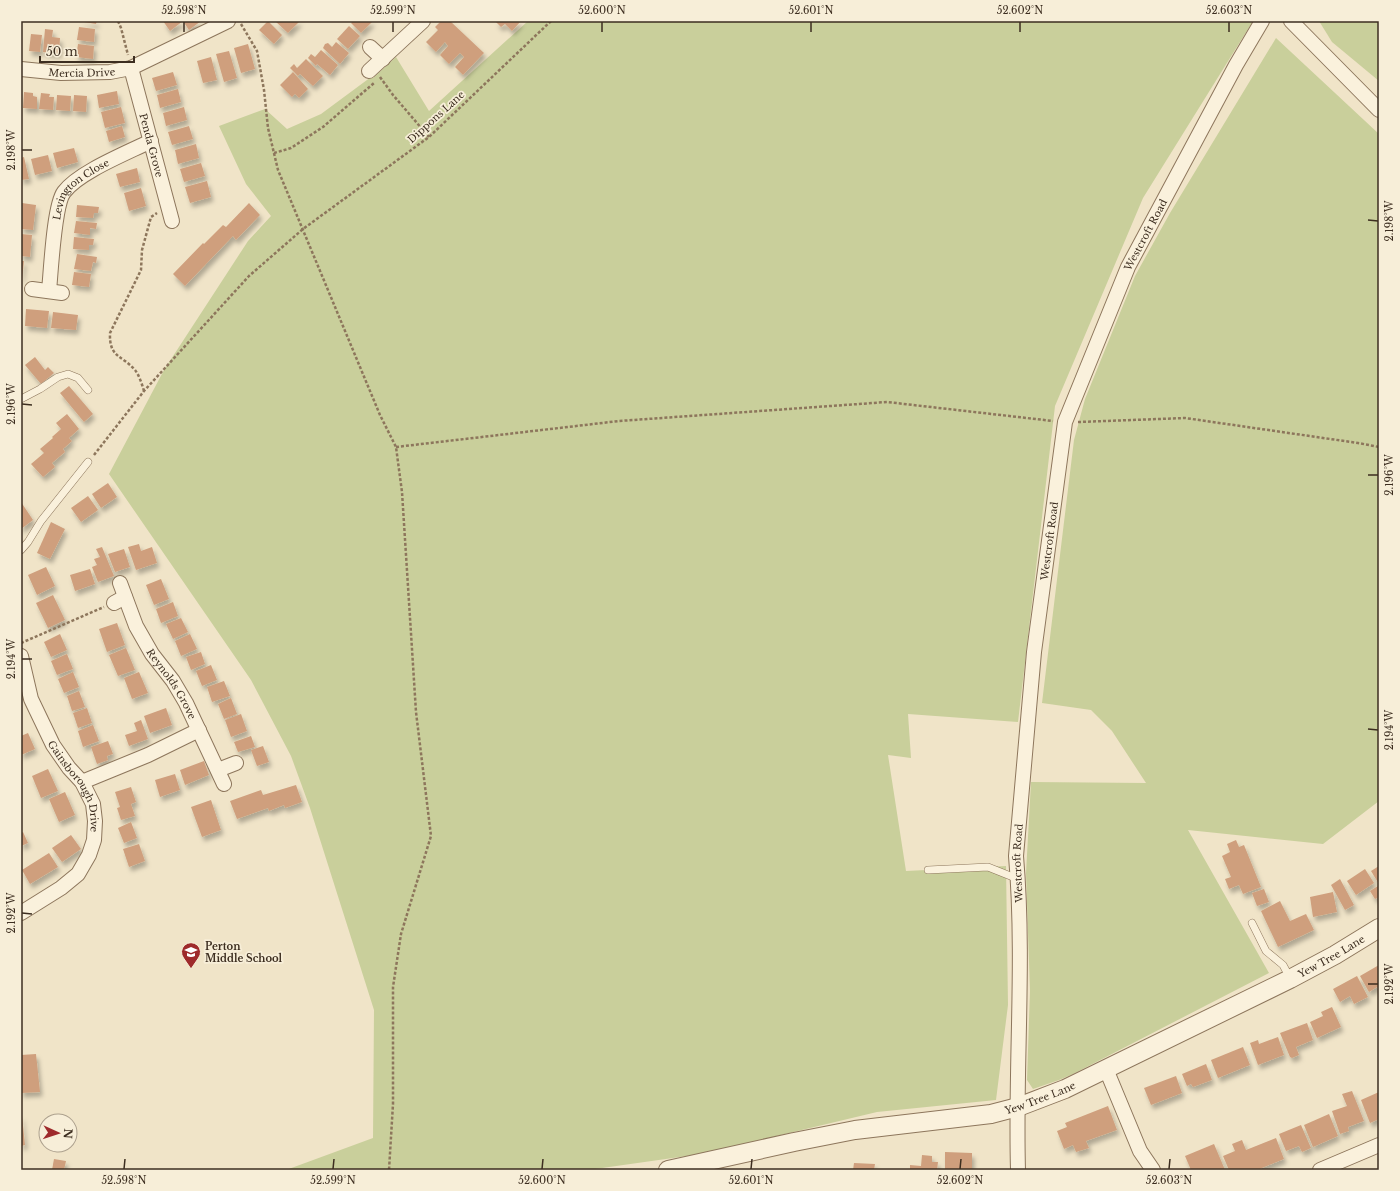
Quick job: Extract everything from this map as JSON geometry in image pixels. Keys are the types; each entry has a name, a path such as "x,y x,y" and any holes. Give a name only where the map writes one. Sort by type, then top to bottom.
{"street":[{"name":"Mercia Drive","path":"21,69 61,72 110,72 131,68 228,21"},
{"path":"370,48 376,69 423,21"},
{"name":"Westcroft Road","path":"1018,1170 1020,1002 1018,879 1016,856 1034,652 1066,422 1128,267 1236,65 1262,21"},
{"path":"1290,21 1379,110"},
{"name":"Penda Grove","path":"131,68 172,221"},
{"name":"Levington Close","path":"32,289 56,292 57,208 63,193 72,183 85,174 151,141"},
{"name":"Reynolds Grove","path":"120,583 119,600 149,648 173,681 199,730 224,784"},
{"name":"Gainsborough Drive","path":"21,656 26,702 69,768 82,782 93,804 95,821 94,840 89,855 78,874 61,888 21,913"},
{"path":"82,782 148,755 199,730"},
{"path":"218,770 236,763"},
{"name":"Yew Tree Lane","path":"668,1170 855,1130 991,1114 1018,1107 1065,1089 1290,979 1335,955 1379,928"},
{"path":"1106,1069 1140,1151 1152,1170"},
{"path":"1320,1170 1379,1145"}],"lane":[{"path":"21,399 58,377 68,374 78,378 88,390"},
{"path":"21,550 28,542 41,521 88,462"},
{"path":"928,870 988,867 1018,879"},
{"path":"1252,923 1266,951 1283,965 1290,979"}],"path":[{"path":"118,21 131,68"},
{"path":"240,21 257,51 264,90 268,128 278,170 380,415 396,447 402,492 416,712 431,836 401,934 393,987 393,1104 389,1170"},
{"name":"Dippons Lane","path":"88,462 144,391 249,276 303,229 429,137 551,21"},
{"path":"274,153 291,148 323,127 365,92 376,69 429,137"},
{"path":"144,391 136,371 115,354 109,344 110,333 141,270 142,250 151,217 168,207"},
{"path":"396,447 619,421 887,402 1066,422 1186,418 1379,447"},
{"path":"21,643 119,600"}],"green space":[{"path":"528,21 1253,21 1143,198 1055,406 1018,722 908,714 911,758 888,755 906,871 1006,866 1008,1005 996,1100 877,1112 701,1154 588,1170 286,1170 373,1138 374,1010 310,808 291,756 251,680 109,474 164,370 248,241 271,216 246,184 219,126 265,109 287,129 321,114 371,77 373,78 396,57 429,111"},
{"path":"1319,21 1379,21 1379,81 1332,42"},
{"path":"1276,38 1379,134 1379,801 1323,844 1188,830 1269,973 1073,1074 1033,1089 1027,1080 1030,991 1026,873 1031,782 1146,783 1112,731 1091,710 1042,703 1074,440 1085,399 1135,276 1170,213"}],"building":[{"path":"78,21 97,21 96,24"},
{"path":"163,21 183,21 170,31"},
{"path":"183,21 201,21 189,30"},
{"path":"268,21 282,35 274,44 259,30"},
{"path":"275,21 300,21 288,33"},
{"path":"353,21 373,21 361,33 351,23"},
{"path":"441,21 450,21 484,53 463,75 455,67 464,57 460,53 449,64 440,55 448,46 445,42 436,52 426,42 438,30 435,27"},
{"path":"495,21 521,21 512,31 505,24 501,27"},
{"path":"349,26 360,36 348,49 337,39"},
{"path":"79,27 95,29 94,42 77,40"},
{"path":"45,29 53,30 52,37 60,38 59,54 43,52"},
{"path":"31,34 42,35 40,52 29,51"},
{"path":"336,42 349,53 340,64 323,48 325,44 328,43 332,47"},
{"path":"78,44 94,46 93,59 76,57"},
{"path":"248,44 255,69 241,73 234,48"},
{"path":"321,50 338,65 330,75 317,64 316,66 308,58 311,54 315,57"},
{"path":"229,51 237,78 224,82 216,54"},
{"path":"211,57 217,80 203,83 197,61"},
{"path":"306,59 323,76 313,86 300,74 298,76 290,68 294,64 297,68"},
{"path":"173,72 177,85 156,91 152,78"},
{"path":"293,72 308,89 299,98 295,94 292,97 280,85"},
{"path":"178,89 181,102 160,108 157,95"},
{"path":"117,91 119,104 99,108 97,95"},
{"path":"24,92 33,93 33,96 37,97 37,109 23,108"},
{"path":"41,93 50,94 49,97 54,97 53,110 39,109"},
{"path":"57,95 71,96 70,111 56,110"},
{"path":"74,95 87,96 86,112 73,111"},
{"path":"121,107 125,123 105,128 101,112"},
{"path":"184,107 187,120 166,126 163,113"},
{"path":"122,126 125,137 109,142 106,131"},
{"path":"189,126 193,139 172,145 168,132"},
{"path":"196,144 199,158 178,164 175,150"},
{"path":"74,148 78,162 57,168 53,153"},
{"path":"48,155 52,171 35,175 31,159"},
{"path":"24,157 29,179 21,180 21,158"},
{"path":"201,163 205,176 184,182 180,169"},
{"path":"137,168 140,182 120,187 116,174"},
{"path":"207,181 211,197 190,203 185,187"},
{"path":"141,188 146,206 129,211 124,193"},
{"path":"22,203 36,205 33,230 21,229"},
{"path":"249,203 260,215 236,240 233,236 185,286 173,274 203,243 204,244 223,225 226,227"},
{"path":"77,205 99,207 98,213 94,213 93,218 76,217"},
{"path":"76,221 97,223 96,229 90,228 90,235 74,233"},
{"path":"21,234 32,235 30,257 21,256"},
{"path":"74,237 94,239 93,245 89,245 89,250 73,249"},
{"path":"77,254 97,257 96,263 93,262 91,271 74,269"},
{"path":"21,261 24,261 22,279 21,279"},
{"path":"74,272 91,274 89,287 72,285"},
{"path":"26,309 49,311 47,328 25,326"},
{"path":"53,312 78,315 76,330 51,328"},
{"path":"35,357 45,370 48,367 54,373 41,384 25,365"},
{"path":"69,386 93,414 84,422 60,393"},
{"path":"67,414 79,429 69,438 72,441 63,449 65,452 52,463 55,467 43,477 31,464 44,453 40,449 61,429 56,423"},
{"path":"108,483 117,497 101,508 92,494"},
{"path":"88,496 98,510 81,522 71,508"},
{"path":"21,502 33,520 21,529"},
{"path":"51,522 65,529 50,559 37,553"},
{"path":"139,544 141,551 152,547 157,563 136,570 128,547"},
{"path":"102,547 114,576 98,582 92,567 97,565 94,559 100,557 96,549"},
{"path":"124,549 130,567 115,572 108,554"},
{"path":"46,567 55,586 37,595 28,575"},
{"path":"90,569 95,584 75,591 70,575"},
{"path":"161,579 169,599 154,605 146,585"},
{"path":"53,595 65,620 48,628 36,603"},
{"path":"173,602 178,616 161,623 156,609"},
{"path":"181,618 188,632 173,639 166,624"},
{"path":"117,623 125,645 107,652 99,629"},
{"path":"60,634 67,650 51,657 44,642"},
{"path":"190,634 197,649 181,656 175,641"},
{"path":"126,648 135,670 118,676 109,655"},
{"path":"201,652 205,664 191,670 186,657"},
{"path":"67,654 73,669 57,675 51,661"},
{"path":"211,665 217,680 202,686 196,671"},
{"path":"73,672 79,687 64,693 58,679"},
{"path":"139,672 148,693 132,699 124,678"},
{"path":"224,681 230,696 212,702 207,687"},
{"path":"79,691 85,707 72,711 67,696"},
{"path":"231,698 237,714 224,719 218,704"},
{"path":"87,708 92,723 78,728 73,713"},
{"path":"166,708 172,725 150,733 144,716"},
{"path":"241,714 247,731 231,737 225,720"},
{"path":"141,720 148,739 129,746 125,735 137,731 134,723"},
{"path":"93,725 99,741 83,747 78,731"},
{"path":"28,733 35,749 21,755 21,736"},
{"path":"251,736 255,747 238,752 234,742"},
{"path":"108,741 113,754 107,756 108,760 97,764 91,747"},
{"path":"263,746 269,762 257,766 251,750"},
{"path":"204,761 209,775 185,785 180,770"},
{"path":"48,769 58,791 41,798 32,776"},
{"path":"175,774 180,790 160,797 155,780"},
{"path":"296,785 302,802 285,808 284,805 269,811 268,808 237,819 230,801 261,790 263,795"},
{"path":"131,787 136,802 131,804 135,816 121,820 117,808 120,807 115,792"},
{"path":"65,792 75,815 59,822 49,799"},
{"path":"211,800 221,830 202,837 191,807"},
{"path":"131,822 137,838 124,843 118,828"},
{"path":"23,832 28,843 21,846 21,833"},
{"path":"71,835 81,849 62,862 52,848"},
{"path":"1236,840 1239,847 1244,845 1261,887 1243,894 1239,885 1229,889 1225,879 1231,877 1222,856 1230,852 1227,844"},
{"path":"139,844 145,861 129,867 123,849"},
{"path":"49,853 58,867 30,884 22,870"},
{"path":"1379,866 1379,884 1371,871"},
{"path":"1365,869 1374,883 1356,895 1347,881"},
{"path":"1340,879 1354,905 1345,910 1331,885"},
{"path":"1378,886 1379,897 1375,899 1370,891"},
{"path":"1264,889 1269,902 1257,906 1252,893"},
{"path":"1333,892 1337,912 1313,917 1310,897"},
{"path":"1280,901 1290,921 1306,914 1314,930 1278,947 1261,911"},
{"path":"1379,965 1379,991 1377,987 1369,992 1360,976"},
{"path":"1357,976 1368,997 1354,1004 1350,996 1340,1002 1333,989"},
{"path":"1332,1007 1341,1027 1317,1038 1310,1022 1323,1016 1321,1012"},
{"path":"1307,1023 1313,1040 1296,1047 1299,1055 1292,1058 1290,1057 1280,1033"},
{"path":"1278,1037 1284,1055 1258,1065 1250,1043 1258,1040 1259,1044"},
{"path":"1243,1047 1250,1065 1218,1078 1211,1060"},
{"path":"36,1054 40,1092 21,1093 21,1055"},
{"path":"1206,1064 1212,1080 1193,1087 1191,1084 1187,1086 1182,1074"},
{"path":"1176,1076 1182,1093 1151,1105 1144,1088"},
{"path":"1352,1091 1364,1121 1348,1127 1349,1131 1340,1134 1332,1111 1347,1106 1342,1094"},
{"path":"1379,1092 1379,1119 1370,1123 1361,1100"},
{"path":"1108,1106 1117,1130 1086,1141 1089,1148 1076,1152 1073,1145 1064,1149 1057,1131 1067,1127 1065,1123"},
{"path":"1329,1114 1338,1136 1313,1147 1304,1125"},
{"path":"21,1116 25,1145 21,1146"},
{"path":"1301,1125 1311,1148 1302,1152 1299,1146 1286,1151 1279,1134"},
{"path":"1276,1138 1284,1159 1257,1170 1229,1170 1223,1156 1235,1151 1232,1144 1242,1140 1246,1150"},
{"path":"1214,1144 1225,1170 1191,1170 1185,1156"},
{"path":"945,1152 972,1153 972,1170 945,1170"},
{"path":"922,1155 932,1156 932,1162 938,1162 937,1170 910,1170 910,1165 921,1166"},
{"path":"54,1159 66,1161 64,1170 52,1170"},
{"path":"854,1163 875,1164 874,1170 853,1170"}],"place":[{"name":"Perton Middle School","path":"191,969"}]}
